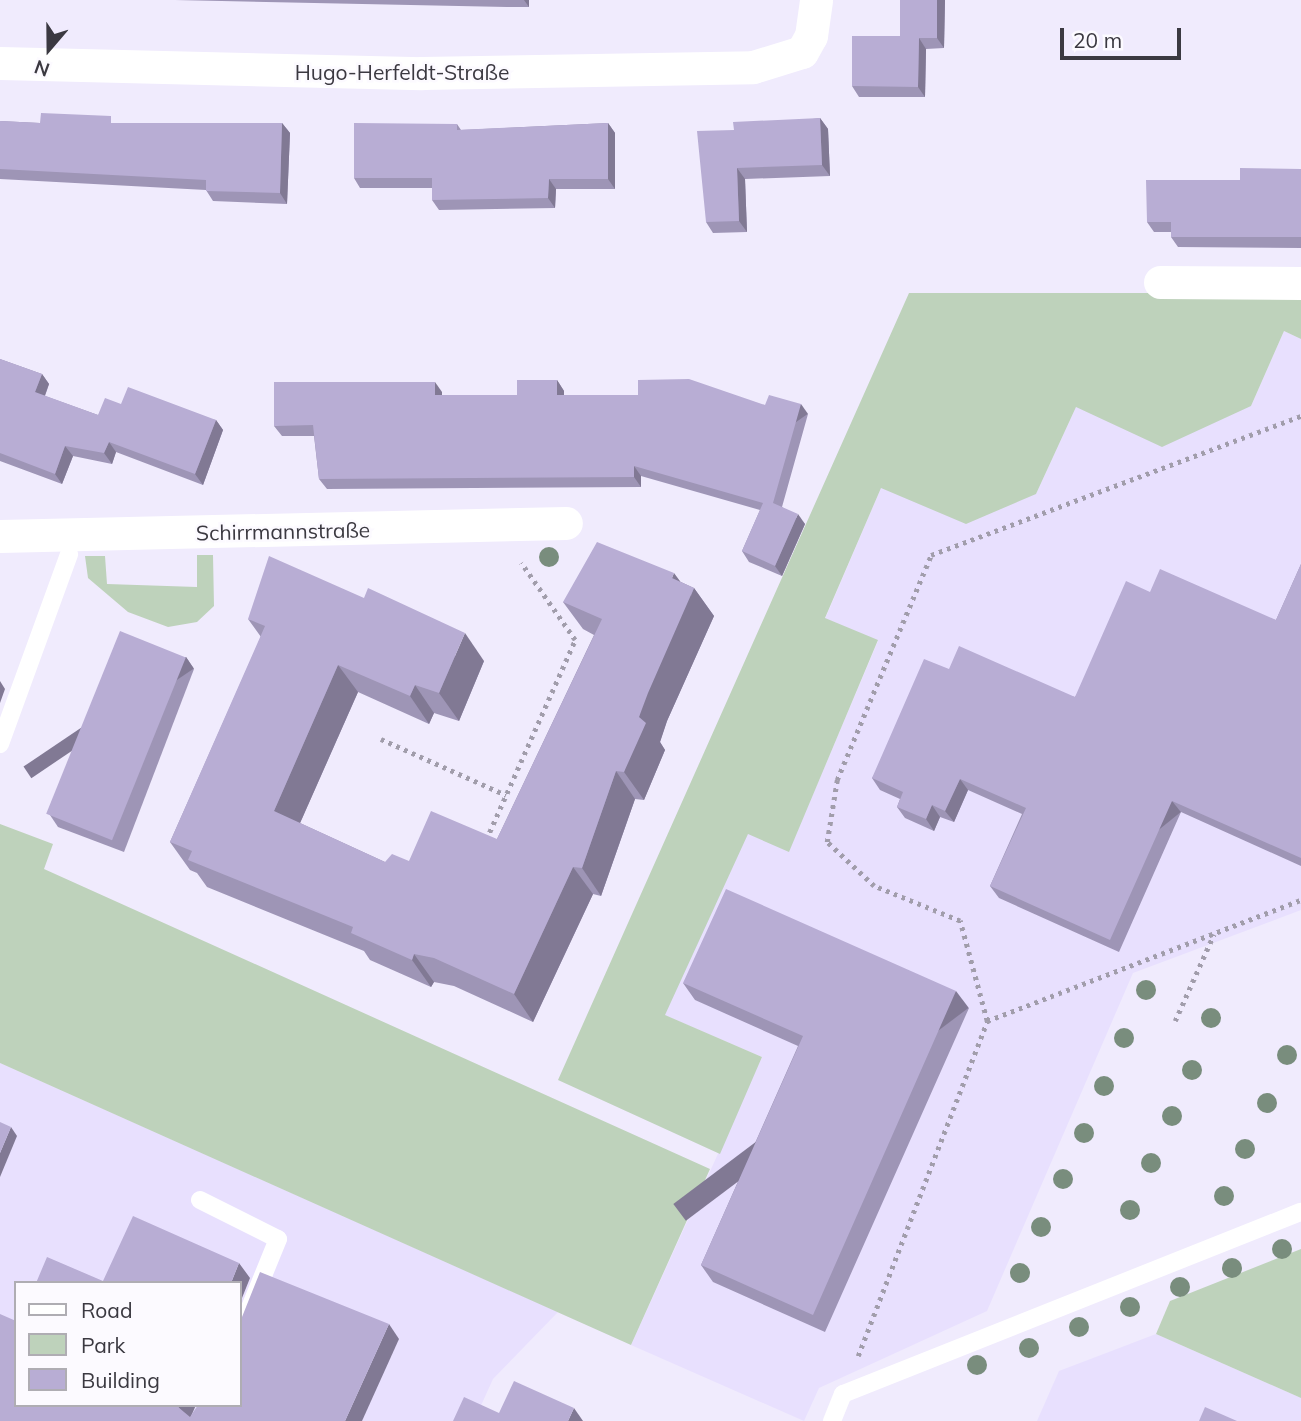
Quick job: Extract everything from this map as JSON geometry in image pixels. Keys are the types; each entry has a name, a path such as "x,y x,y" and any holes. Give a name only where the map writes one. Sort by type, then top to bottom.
{"street":[{"name":"Hugo-Herfeldt-Straße","path":"0,63 422,73 753,67 802,52 811,36 816,0"},
{"path":"1160,282 1301,283"},
{"name":"Schirrmannstraße","path":"0,537 496,528 566,523"}],"lane":[{"path":"0,744 69,554"},
{"path":"200,1200 278,1239 242,1327"},
{"path":"832,1421 843,1394 1301,1212"}],"path":[{"path":"843,1394 987,1021 960,921 874,886 827,842 837,780 931,555 1301,416"},
{"path":"480,855 575,640 496,528"},
{"path":"381,738 506,795"},
{"path":"987,1021 1301,900"},
{"path":"1175,1021 1214,934"}],"shaded area":[{"path":"1284,331 1301,339 1301,910 1133,973 987,1311 819,1388 804,1421 631,1345 762,1057 664,1015 748,833 789,851 878,641 825,619 881,488 1036,494 1076,407 1251,406"},
{"path":"0,1063 558,1312 493,1379 474,1421 0,1421"},
{"path":"1156,1334 1301,1398 1301,1421 1037,1421 1059,1371"}],"green space":[{"path":"909,293 1301,293 1301,339 1284,331 1251,406 1162,447 1076,407 1036,494 966,524 881,488 825,618 878,640 789,852 748,834 665,1015 762,1057 720,1154 558,1080"},
{"path":"197,555 213,555 214,606 197,622 168,627 128,612 88,578 85,556 105,556 107,584 197,587"},
{"path":"0,824 53,844 44,869 710,1169 631,1345 0,1063"},
{"path":"1301,1249 1301,1398 1156,1334 1170,1301"}],"building":[{"path":"900,0 937,0 937,38 919,38 918,87 852,86 852,36 900,36"},
{"path":"41,113 111,116 111,123 282,123 280,193 206,191 206,180 0,169 0,121 40,123"},
{"path":"820,118 822,165 737,168 739,221 706,222 697,131 734,130 733,122"},
{"path":"354,123 457,124 457,130 608,123 608,179 549,179 548,198 432,200 432,178 354,178"},
{"path":"1240,168 1301,169 1301,237 1171,237 1171,222 1147,222 1146,180 1240,180"},
{"path":"0,359 42,374 35,392 98,415 105,398 121,404 128,387 216,420 195,474 109,442 104,453 65,446 55,474 0,453"},
{"path":"689,379 765,405 769,395 801,404 773,503 798,514 775,566 742,551 763,503 634,466 634,477 319,479 313,425 274,426 274,382 435,382 435,395 517,395 517,380 557,380 557,395 638,395 638,380"},
{"path":"597,542 674,573 672,578 694,588 639,717 646,723 624,772 616,771 582,868 573,867 514,994 434,958 414,954 412,960 351,933 353,927 188,860 192,851 170,842 265,626 248,619 269,556 364,598 368,588 465,633 439,693 415,685 410,696 338,665 274,811 385,862 392,854 409,861 431,811 497,839 602,619 563,602"},
{"path":"1301,564 1301,858 1172,801 1110,940 990,886 1026,808 960,779 945,811 932,805 926,819 897,807 903,792 872,778 924,659 949,669 959,646 1075,697 1126,581 1150,592 1160,569 1276,620"},
{"path":"120,631 186,658 112,840 46,814"},
{"path":"726,889 956,991 813,1315 701,1265 803,1036 683,983"},
{"path":"0,1122 11,1127 0,1153"},
{"path":"133,1216 239,1263 232,1281 103,1281"},
{"path":"47,1257 103,1281 37,1281"},
{"path":"260,1272 389,1324 345,1421 0,1421 0,1314 14,1320 14,1407 178,1407 190,1417 197,1407 242,1407 242,1317"},
{"path":"514,1381 574,1408 568,1421 453,1421 464,1397 499,1413"},
{"path":"1205,1407 1237,1421 1199,1421"}]}
